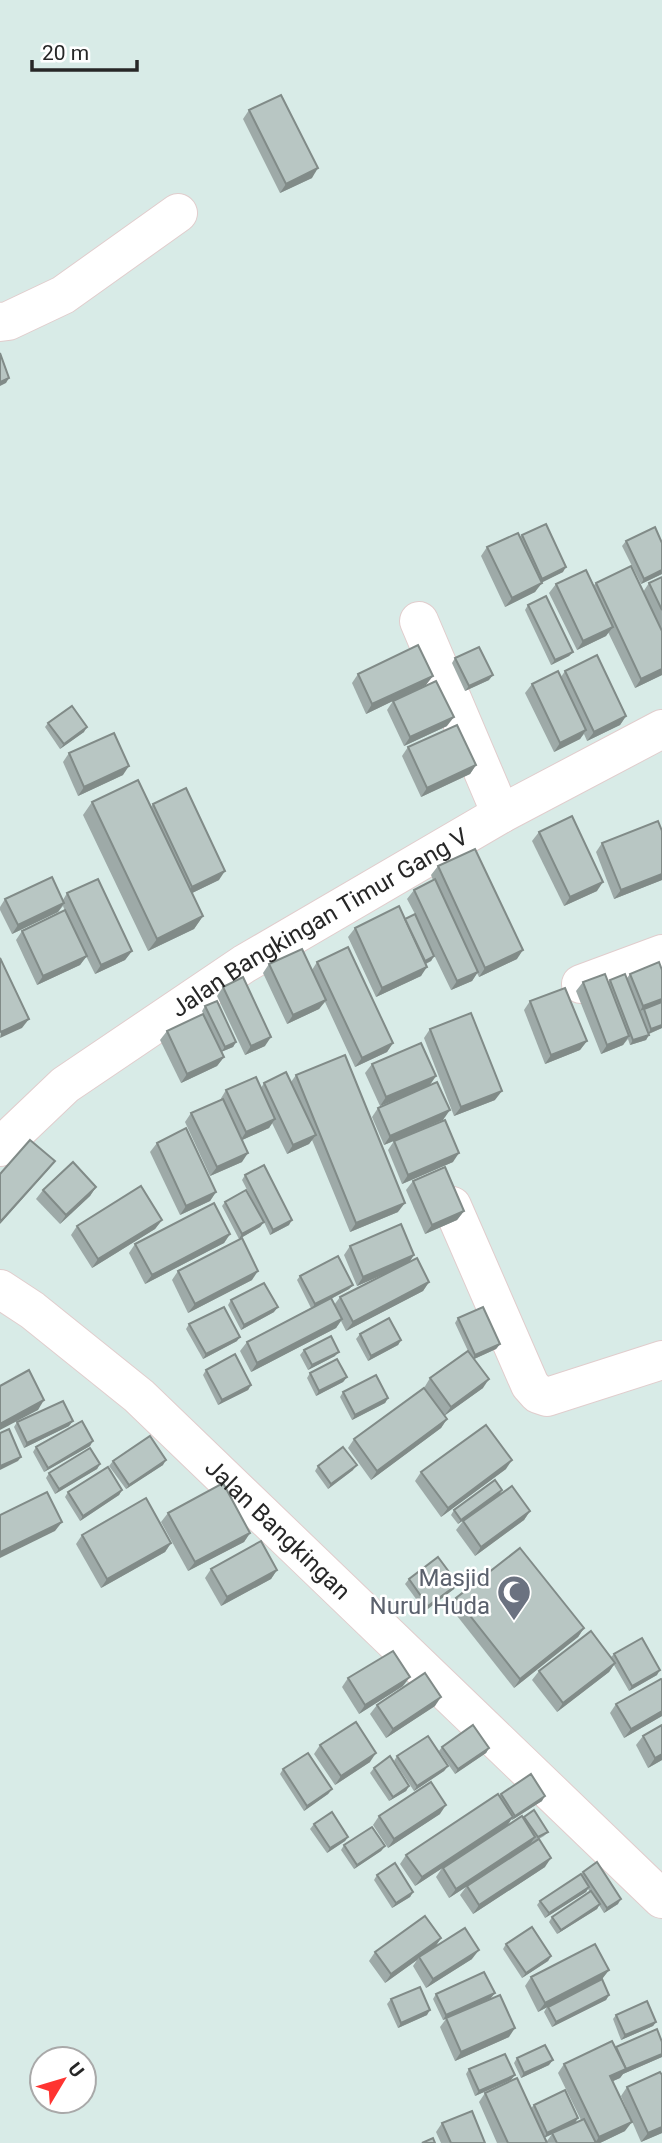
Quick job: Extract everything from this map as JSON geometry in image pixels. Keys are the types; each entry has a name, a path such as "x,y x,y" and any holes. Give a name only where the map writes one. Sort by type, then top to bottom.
{"street":[{"path":"0,322 8,321 63,295 178,213"},
{"path":"419,621 501,814"},
{"name":"Jalan Bangkingan Timur Gang V","path":"0,1147 65,1084 244,964 501,814 662,729"},
{"path":"581,984 662,954"},
{"path":"453,1206 530,1385 538,1394 547,1398 662,1360"},
{"name":"Jalan Bangkingan","path":"0,1289 32,1310 139,1396 662,1899"}],"building":[{"path":"281,95 318,168 286,184 249,110"},
{"path":"0,353 9,378 0,382"},
{"path":"546,524 566,567 542,579 522,535"},
{"path":"655,527 662,543 662,570 644,579 626,541"},
{"path":"518,533 542,583 512,598 487,547"},
{"path":"631,566 662,631 662,669 641,679 596,583"},
{"path":"586,570 613,627 583,641 556,584"},
{"path":"662,577 662,610 649,583"},
{"path":"546,596 573,652 555,660 528,605"},
{"path":"418,645 433,676 372,704 358,674"},
{"path":"479,647 493,675 469,686 455,658"},
{"path":"597,655 626,716 594,732 565,671"},
{"path":"558,671 586,730 560,743 532,684"},
{"path":"436,681 454,717 410,737 393,701"},
{"path":"72,706 87,727 64,744 48,723"},
{"path":"457,725 476,765 427,788 408,747"},
{"path":"114,733 129,766 84,787 69,753"},
{"path":"138,780 203,916 157,939 92,802"},
{"path":"186,788 225,871 192,887 153,804"},
{"path":"572,816 603,882 570,897 539,832"},
{"path":"658,821 662,831 662,874 621,890 602,843"},
{"path":"475,849 523,950 485,968 438,866"},
{"path":"52,877 64,903 18,925 5,899"},
{"path":"98,879 132,951 101,965 67,893"},
{"path":"435,879 478,972 457,981 414,890"},
{"path":"399,906 427,967 382,988 355,928"},
{"path":"65,910 87,956 43,976 22,931"},
{"path":"415,914 434,956 425,961 405,919"},
{"path":"348,947 393,1043 362,1058 317,962"},
{"path":"302,949 326,1000 293,1015 269,964"},
{"path":"0,958 29,1019 1,1032 0,1030"},
{"path":"659,962 662,970 662,999 643,1006 630,974"},
{"path":"605,974 629,1036 607,1045 583,982"},
{"path":"625,974 649,1035 633,1040 610,980"},
{"path":"243,977 271,1037 251,1046 223,987"},
{"path":"565,988 587,1041 551,1055 530,1001"},
{"path":"217,1001 236,1042 225,1047 205,1006"},
{"path":"662,1002 662,1025 651,1029 644,1009"},
{"path":"471,1013 502,1091 461,1107 430,1029"},
{"path":"203,1014 224,1057 187,1074 167,1031"},
{"path":"421,1043 436,1076 386,1097 372,1064"},
{"path":"345,1055 405,1203 356,1223 296,1075"},
{"path":"286,1072 316,1135 293,1145 264,1083"},
{"path":"256,1077 275,1119 246,1132 226,1090"},
{"path":"437,1082 450,1110 390,1136 378,1108"},
{"path":"223,1099 248,1153 217,1167 191,1113"},
{"path":"445,1120 459,1153 408,1175 394,1141"},
{"path":"186,1128 216,1192 186,1206 157,1143"},
{"path":"30,1140 55,1161 1,1221 0,1174"},
{"path":"73,1162 96,1187 66,1215 43,1190"},
{"path":"264,1165 292,1220 273,1230 245,1175"},
{"path":"445,1167 464,1211 432,1225 413,1181"},
{"path":"141,1186 162,1220 98,1259 77,1226"},
{"path":"246,1190 264,1222 242,1234 225,1202"},
{"path":"214,1203 230,1234 152,1275 135,1244"},
{"path":"401,1224 414,1255 363,1277 350,1246"},
{"path":"242,1238 258,1271 195,1304 178,1271"},
{"path":"338,1256 353,1285 315,1304 300,1276"},
{"path":"417,1258 429,1282 353,1322 340,1297"},
{"path":"264,1283 278,1307 244,1325 231,1300"},
{"path":"331,1298 342,1319 257,1363 247,1342"},
{"path":"224,1307 240,1337 206,1354 189,1324"},
{"path":"483,1307 500,1344 475,1355 458,1318"},
{"path":"389,1318 401,1340 371,1356 360,1334"},
{"path":"331,1336 339,1352 312,1365 304,1350"},
{"path":"468,1351 489,1379 451,1407 430,1378"},
{"path":"235,1354 251,1385 222,1400 206,1370"},
{"path":"337,1359 347,1377 319,1391 310,1373"},
{"path":"29,1370 44,1400 0,1424 0,1386"},
{"path":"376,1375 388,1398 355,1415 343,1392"},
{"path":"424,1388 447,1419 377,1471 354,1439"},
{"path":"63,1401 73,1421 27,1443 17,1422"},
{"path":"82,1421 93,1441 48,1468 36,1447"},
{"path":"486,1425 512,1460 448,1508 421,1472"},
{"path":"9,1429 21,1457 0,1466 0,1433"},
{"path":"150,1436 166,1460 129,1485 113,1461"},
{"path":"343,1447 357,1465 331,1484 318,1466"},
{"path":"90,1448 100,1464 59,1489 49,1473"},
{"path":"108,1467 122,1490 83,1516 68,1492"},
{"path":"495,1480 502,1490 461,1520 454,1510"},
{"path":"223,1483 250,1533 195,1562 168,1513"},
{"path":"512,1486 530,1511 481,1547 463,1521"},
{"path":"47,1492 62,1522 0,1552 0,1515"},
{"path":"146,1498 171,1543 107,1579 82,1535"},
{"path":"261,1541 277,1570 227,1597 211,1569"},
{"name":"Masjid Nurul Huda","path":"520,1548 584,1628 520,1679 456,1598"},
{"path":"438,1557 458,1584 428,1606 409,1579"},
{"path":"591,1631 615,1663 563,1703 539,1671"},
{"path":"642,1638 660,1670 632,1686 614,1654"},
{"path":"393,1651 410,1677 365,1705 348,1678"},
{"path":"425,1673 441,1697 393,1729 377,1705"},
{"path":"661,1679 662,1711 631,1729 616,1704"},
{"path":"356,1722 376,1753 341,1776 320,1745"},
{"path":"473,1725 489,1748 458,1769 442,1747"},
{"path":"662,1725 662,1754 655,1758 643,1736"},
{"path":"428,1736 448,1766 417,1786 397,1756"},
{"path":"308,1753 332,1789 307,1806 283,1769"},
{"path":"390,1756 409,1786 393,1797 374,1768"},
{"path":"531,1774 545,1796 515,1816 501,1794"},
{"path":"431,1782 446,1805 394,1839 379,1816"},
{"path":"498,1794 513,1817 422,1877 406,1855"},
{"path":"534,1810 548,1832 538,1837 524,1817"},
{"path":"332,1812 348,1837 330,1848 314,1824"},
{"path":"522,1816 535,1837 456,1889 443,1868"},
{"path":"372,1827 385,1846 357,1865 344,1845"},
{"path":"539,1839 551,1858 479,1905 467,1886"},
{"path":"597,1862 621,1899 607,1908 583,1872"},
{"path":"395,1863 413,1892 396,1903 377,1875"},
{"path":"581,1874 589,1887 549,1913 540,1901"},
{"path":"591,1891 600,1904 561,1930 552,1917"},
{"path":"425,1916 441,1938 391,1974 375,1952"},
{"path":"532,1927 551,1956 526,1973 506,1944"},
{"path":"465,1928 479,1950 433,1979 419,1957"},
{"path":"595,1944 609,1970 545,2003 531,1977"},
{"path":"484,1972 495,1993 446,2015 436,1994"},
{"path":"602,1979 609,1995 556,2022 548,2007"},
{"path":"420,1987 430,2010 401,2023 391,1999"},
{"path":"500,1995 515,2028 461,2052 446,2018"},
{"path":"647,2001 656,2022 625,2035 616,2015"},
{"path":"657,2029 662,2042 662,2054 626,2069 616,2047"},
{"path":"612,2041 626,2069 610,2076 632,2122 599,2137 564,2064"},
{"path":"545,2045 553,2060 524,2073 517,2058"},
{"path":"505,2054 515,2075 479,2091 469,2069"},
{"path":"660,2072 662,2127 648,2133 627,2087"},
{"path":"517,2078 547,2143 508,2143 485,2093"},
{"path":"565,2090 578,2118 547,2133 534,2105"},
{"path":"472,2111 485,2143 451,2143 442,2123"},
{"path":"584,2119 596,2143 557,2143 552,2133"},
{"path":"433,2138 435,2143 422,2143"}],"place":[{"name":"Masjid Nurul Huda","path":"514,1622"}]}
